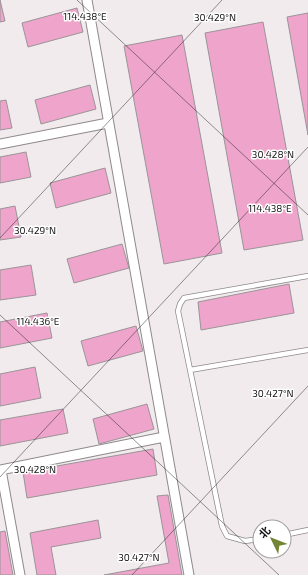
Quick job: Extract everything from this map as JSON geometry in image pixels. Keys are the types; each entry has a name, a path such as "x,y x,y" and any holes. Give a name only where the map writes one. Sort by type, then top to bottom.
{"street":[{"path":"87,0 189,575"},
{"path":"0,144 108,123"},
{"path":"20,575 1,470 164,437"}],"lane":[{"path":"252,541 245,542 227,536 222,526 178,311 184,298 308,276"},
{"path":"190,370 308,350"},
{"path":"292,533 308,530"}],"building":[{"path":"0,0 5,21 0,22"},
{"path":"77,8 83,32 28,47 22,23"},
{"path":"308,13 308,135 287,17"},
{"path":"263,22 303,240 244,250 205,33"},
{"path":"182,35 222,253 164,264 124,46"},
{"path":"90,85 96,109 41,124 35,100"},
{"path":"6,100 12,128 0,130 0,101"},
{"path":"26,152 31,177 0,183 0,157"},
{"path":"105,168 111,193 56,208 50,183"},
{"path":"15,206 21,237 0,240 0,209"},
{"path":"122,244 129,268 74,283 67,259"},
{"path":"31,265 36,295 0,300 0,270"},
{"path":"289,284 294,313 201,330 198,302"},
{"path":"47,313 52,338 0,348 0,322"},
{"path":"136,326 143,351 88,366 81,341"},
{"path":"35,367 41,398 0,406 0,374"},
{"path":"147,404 154,429 99,444 93,419"},
{"path":"63,409 68,433 0,446 0,420"},
{"path":"153,449 157,475 27,498 23,472"},
{"path":"168,495 182,575 104,575 169,563 157,496"},
{"path":"98,520 101,538 51,547 56,575 37,575 30,533"},
{"path":"5,531 13,575 0,575 0,532"}]}
